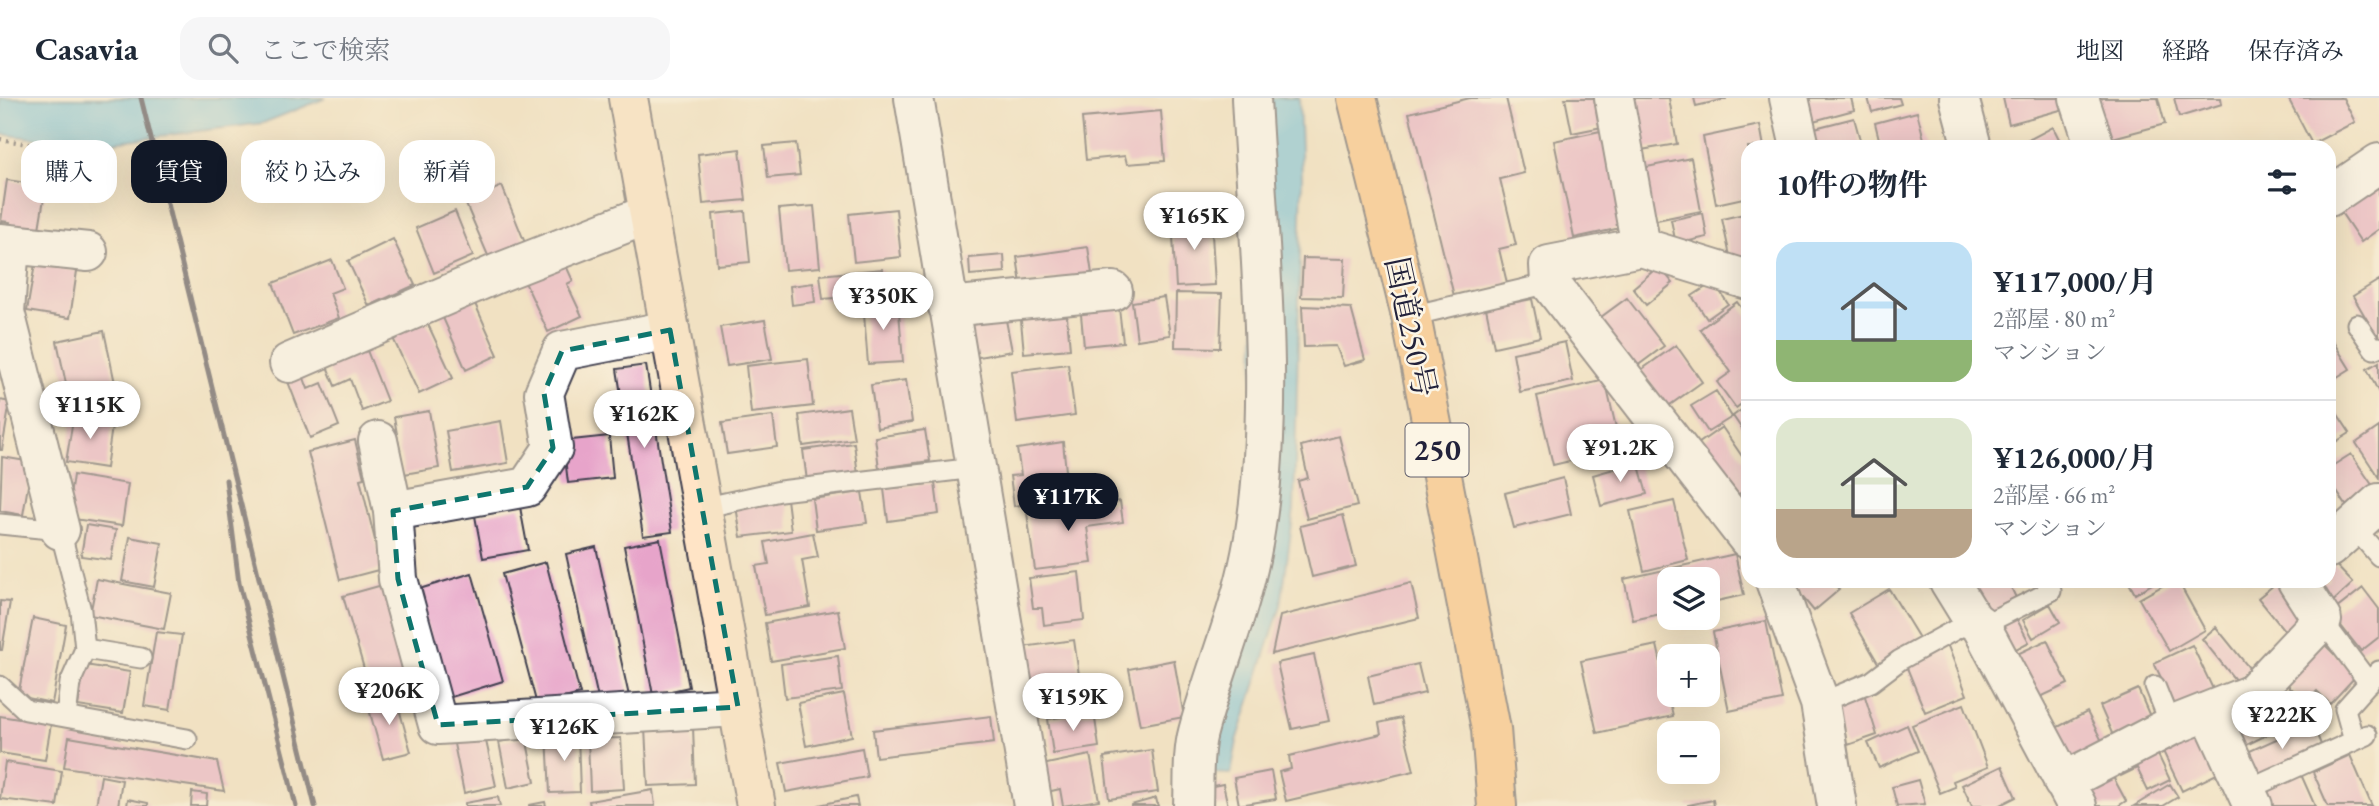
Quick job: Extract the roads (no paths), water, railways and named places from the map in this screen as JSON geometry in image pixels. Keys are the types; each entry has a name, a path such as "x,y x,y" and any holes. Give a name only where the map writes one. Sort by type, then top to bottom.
{"highway":[{"name":"国道250号","path":"1357,98 1411,316 1491,729 1497,806"}],"street":[{"path":"628,98 756,806"},
{"path":"914,98 1033,806"},
{"path":"1193,806 1197,735 1227,645 1252,553 1262,456 1264,354 1251,98"},
{"path":"1614,98 1641,247"},
{"path":"1789,98 1798,140"},
{"path":"1959,98 1970,140"},
{"path":"2079,98 2093,140"},
{"path":"2336,192 2379,163"},
{"path":"289,363 498,273 649,214"},
{"path":"60,530 12,387 5,312 5,244 88,252"},
{"path":"1741,278 1641,247 1549,265 1550,283 1741,530"},
{"path":"948,307 1113,291"},
{"path":"393,511 527,487 553,448 544,393 562,351 670,330"},
{"path":"378,441 393,511 398,579 438,725 738,707"},
{"path":"1778,588 1820,703 1837,806"},
{"path":"1954,588 1977,623 2070,794 2171,726 2210,713 2252,694 2322,620 2301,588"},
{"path":"2210,713 2250,798"}],"lane":[{"path":"1411,316 1550,283"},
{"path":"2357,324 2374,349 2379,347"},
{"path":"702,508 780,491 975,468"},
{"path":"0,524 60,530 81,611 85,649 70,683 65,717"},
{"path":"2354,526 2379,556"},
{"path":"1820,703 1871,682 1900,660 1977,623 2051,592 2049,588"},
{"path":"2250,798 2361,738 2346,709 2374,677 2322,620"},
{"path":"85,649 141,658"},
{"path":"0,686 26,710 187,739"},
{"path":"2155,686 2171,726"}],"water":[{"path":"0,98 326,98 263,123 117,141 49,140 0,134"},
{"path":"1263,98 1299,98 1302,177 1294,509 1281,605 1237,741 1231,774 1208,773 1210,746 1245,626"}],"railway":[{"path":"141,98 315,806"},
{"path":"226,480 239,583 296,806"}]}
